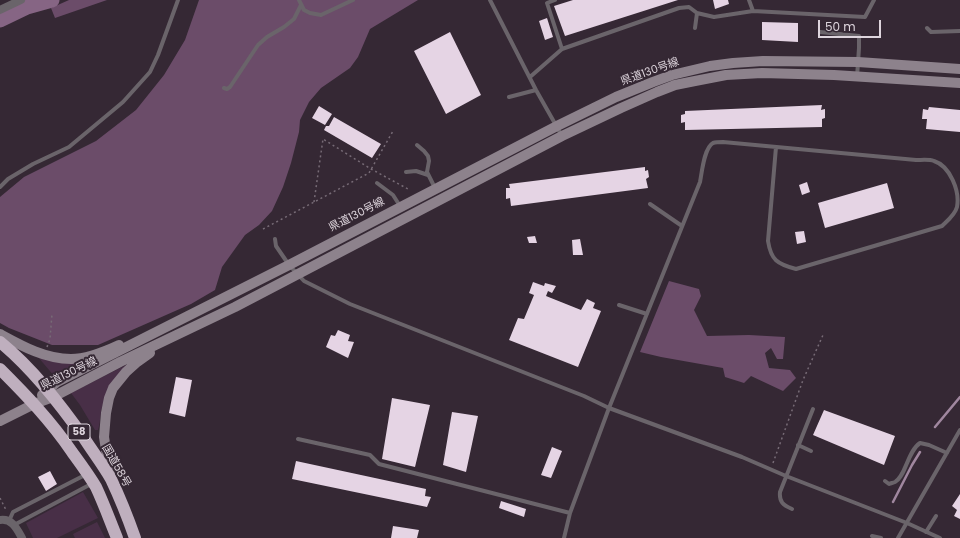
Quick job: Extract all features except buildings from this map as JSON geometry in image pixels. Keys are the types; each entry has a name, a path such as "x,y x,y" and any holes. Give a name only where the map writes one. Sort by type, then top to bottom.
{"highway":[{"name":"国道58号","path":"0,342 14,354 50,394 74,424 110,478 124,508 135,538"},
{"name":"58","path":"0,369 52,424 90,478 105,508 117,538"}],"main road":[{"name":"県道130号線","path":"50,394 57,382 289,265 557,126 616,97 653,82 710,66 763,61 858,62 960,69"},
{"name":"県道130号線","path":"34,404 50,394 235,307 562,136 656,92 675,85 694,80 726,75 762,73 960,83"},
{"path":"0,334 37,352 56,358 72,359 87,356 114,347 155,328 180,320"},
{"path":"110,478 104,437 109,398 114,388 126,372 136,363 180,333"},
{"path":"0,421 34,404"}],"street":[{"path":"0,10 20,0"},
{"path":"7,522 17,528 22,538"}],"lane":[{"path":"0,187 8,179 33,164 69,147 123,102 150,72 158,55 178,0"},
{"path":"299,0 304,10 321,15 353,0"},
{"path":"490,0 536,90 562,136"},
{"path":"555,0 547,3 562,49"},
{"path":"749,0 753,11"},
{"path":"530,77 562,49 679,8 689,7 696,13 714,17 753,11 865,17 874,0"},
{"path":"224,88 227,89 230,87 258,46 294,19 302,5"},
{"path":"695,28 696,13"},
{"path":"927,28 931,32 960,31"},
{"path":"820,32 859,36 857,77"},
{"path":"509,97 536,90"},
{"path":"564,538 570,513 609,408 700,182 707,149 712,144 723,142 916,160 933,160 942,165 953,179 958,193 957,207 949,220 942,226 796,269 788,267 781,264 772,256 768,241 776,147"},
{"path":"417,145 428,156 429,161 427,172 435,189"},
{"path":"406,172 416,171 428,175"},
{"path":"377,183 393,195 400,207"},
{"path":"650,204 682,226"},
{"path":"275,239 276,246 297,275 304,281 350,304 584,396 609,408 742,457 786,476 907,522 940,538"},
{"path":"620,305 647,314"},
{"path":"792,509 782,503 779,498 780,492 813,409"},
{"path":"898,538 960,430"},
{"path":"298,439 370,455 379,464 570,513"},
{"path":"885,481 889,484 895,482 901,477 910,455 920,443 929,445 947,453"},
{"path":"798,445 811,451"},
{"path":"7,522 90,478"},
{"path":"7,522 13,512 90,478"},
{"path":"926,532 936,516"},
{"path":"872,536 881,538"}],"path":[{"path":"263,229 369,174 393,130"},
{"path":"314,202 323,139 371,169 408,189"},
{"path":"47,349 50,339 52,314"},
{"path":"773,463 804,380 823,335"},
{"path":"0,498 7,511"}],"shaded area":[{"path":"69,0 107,0 55,18 51,8"},
{"path":"199,0 418,0 370,29 358,57 350,68 321,88 309,102 300,120 299,132 291,163 283,187 272,211 259,225 245,235 222,267 215,290 191,304 98,345 52,345 0,323 0,197 24,177 96,141 136,110 164,75 185,40"},
{"path":"669,281 699,289 701,296 694,310 707,336 749,335 785,337 783,359 777,359 771,348 765,353 769,368 790,370 796,378 783,391 751,376 744,383 725,377 723,368 640,352"},
{"path":"38,357 87,360 55,377"},
{"path":"126,365 105,399 101,411 98,430 95,430 71,393"},
{"path":"83,492 98,518 57,538 33,538 26,523"},
{"path":"97,522 105,538 75,538 73,534"}],"waterway":[{"path":"0,20 27,7 52,0"},
{"path":"935,427 960,397"},
{"path":"893,502 920,452"}]}
